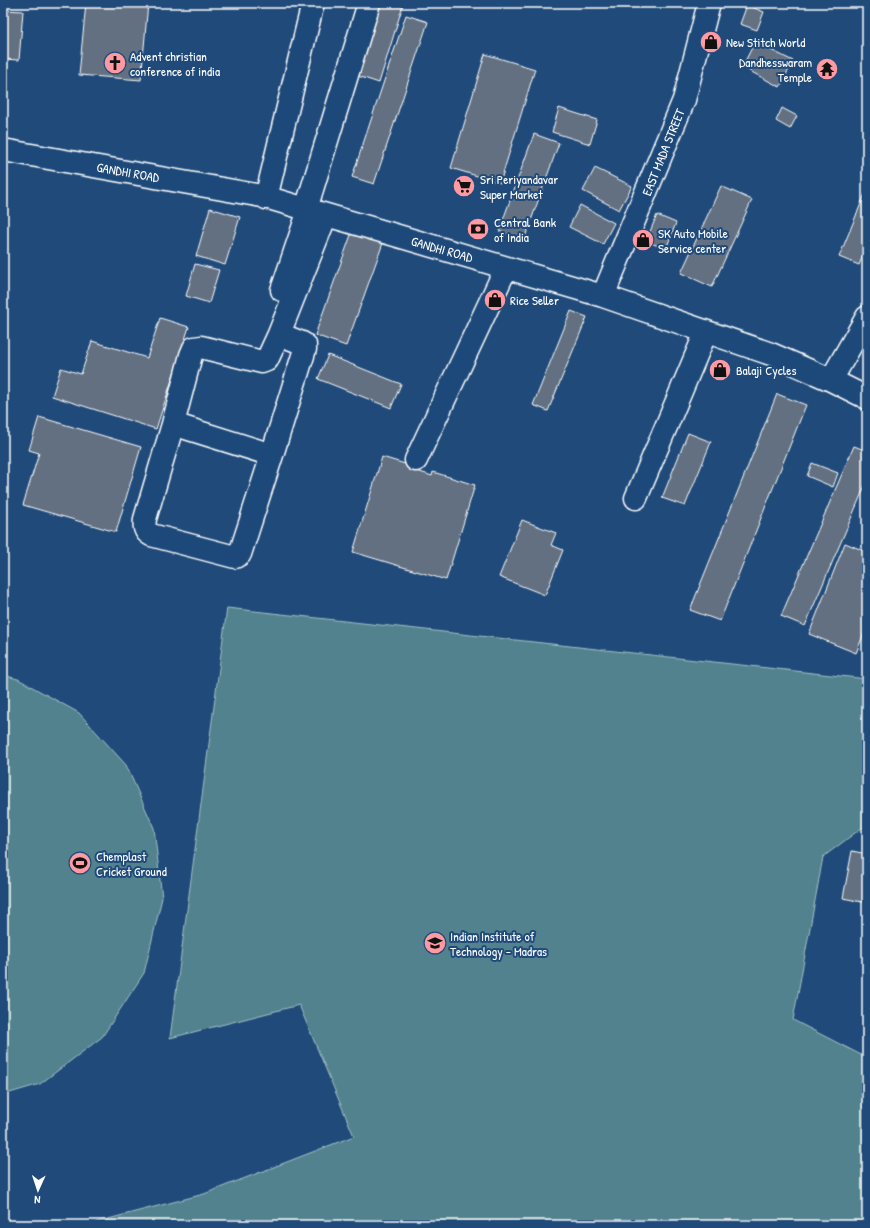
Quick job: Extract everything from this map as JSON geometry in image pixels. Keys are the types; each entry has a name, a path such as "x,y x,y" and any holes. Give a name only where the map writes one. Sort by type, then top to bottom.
{"street":[{"path":"266,198 313,3"},
{"path":"279,334 306,345 241,552 235,557 147,533 145,529 145,519 173,424 191,354 194,348 198,346 262,362 267,360 279,334 369,3"},
{"name":"EAST MADA STREET","path":"603,296 684,100 705,4"},
{"name":"GANDHI ROAD","path":"3,150 266,198 313,211 603,296 771,354 831,380 867,398"},
{"path":"275,311 313,211"},
{"path":"416,460 506,268"},
{"path":"831,380 867,317"},
{"path":"636,498 706,332"},
{"path":"173,424 272,455"}],"green space":[{"name":"Indian Institute of Technology - Madras","path":"227,608 867,679 867,824 823,857 793,1020 867,1058 867,1225 85,1225 204,1194 354,1136 299,1005 170,1038"},
{"name":"Chemplast Cricket Ground","path":"3,675 18,679 79,713 126,765 154,828 162,898 144,973 102,1037 40,1084 3,1095"}],"building":[{"path":"86,3 148,3 141,80 79,75"},
{"path":"381,3 396,3 403,5 379,83 358,76"},
{"path":"747,5 764,12 757,30 740,24"},
{"path":"3,10 23,11 19,60 3,59"},
{"path":"406,15 428,22 374,184 352,177"},
{"path":"755,42 793,61 780,87 742,67"},
{"path":"485,54 535,69 500,183 451,168"},
{"path":"559,108 597,120 590,144 552,132"},
{"path":"782,108 797,116 790,129 776,121"},
{"path":"534,134 559,143 524,240 499,231"},
{"path":"595,168 632,186 619,210 583,191"},
{"path":"721,186 752,200 712,287 681,273"},
{"path":"867,189 867,246 859,265 839,257"},
{"path":"580,205 614,223 603,244 569,227"},
{"path":"210,208 240,217 225,265 196,256"},
{"path":"657,215 676,223 666,249 646,241"},
{"path":"352,232 383,243 346,346 315,335"},
{"path":"195,264 219,270 209,303 186,296"},
{"path":"571,311 587,317 548,411 533,405"},
{"path":"160,318 189,327 156,429 52,396 61,368 81,374 92,341 147,358"},
{"path":"328,355 401,384 391,408 318,379"},
{"path":"777,394 806,405 720,621 690,610"},
{"path":"39,417 141,447 116,532 23,505 39,453 29,450"},
{"path":"688,433 711,442 685,506 662,498"},
{"path":"854,446 867,451 867,481 805,626 781,616"},
{"path":"382,457 415,467 414,470 432,476 433,472 475,485 446,580 353,552"},
{"path":"812,463 838,473 833,487 807,476"},
{"path":"522,520 556,533 551,545 563,550 545,595 499,577"},
{"path":"845,543 867,552 867,626 856,653 809,634"},
{"path":"852,851 867,854 867,903 843,898"}],"place":[{"name":"New Stitch World","path":"711,42"},
{"name":"Advent christian conference of india","path":"115,63"},
{"name":"Dandhesswaram Temple","path":"827,69"},
{"name":"Sri Periyandavar Super Market","path":"464,186"},
{"name":"Central Bank of India","path":"478,229"},
{"name":"SK Auto Mobile Service center","path":"643,240"},
{"name":"Rice Seller","path":"495,300"},
{"name":"Balaji Cycles","path":"720,370"},
{"name":"Chemplast Cricket Ground","path":"80,863"},
{"name":"Indian Institute of Technology - Madras","path":"435,943"}]}
